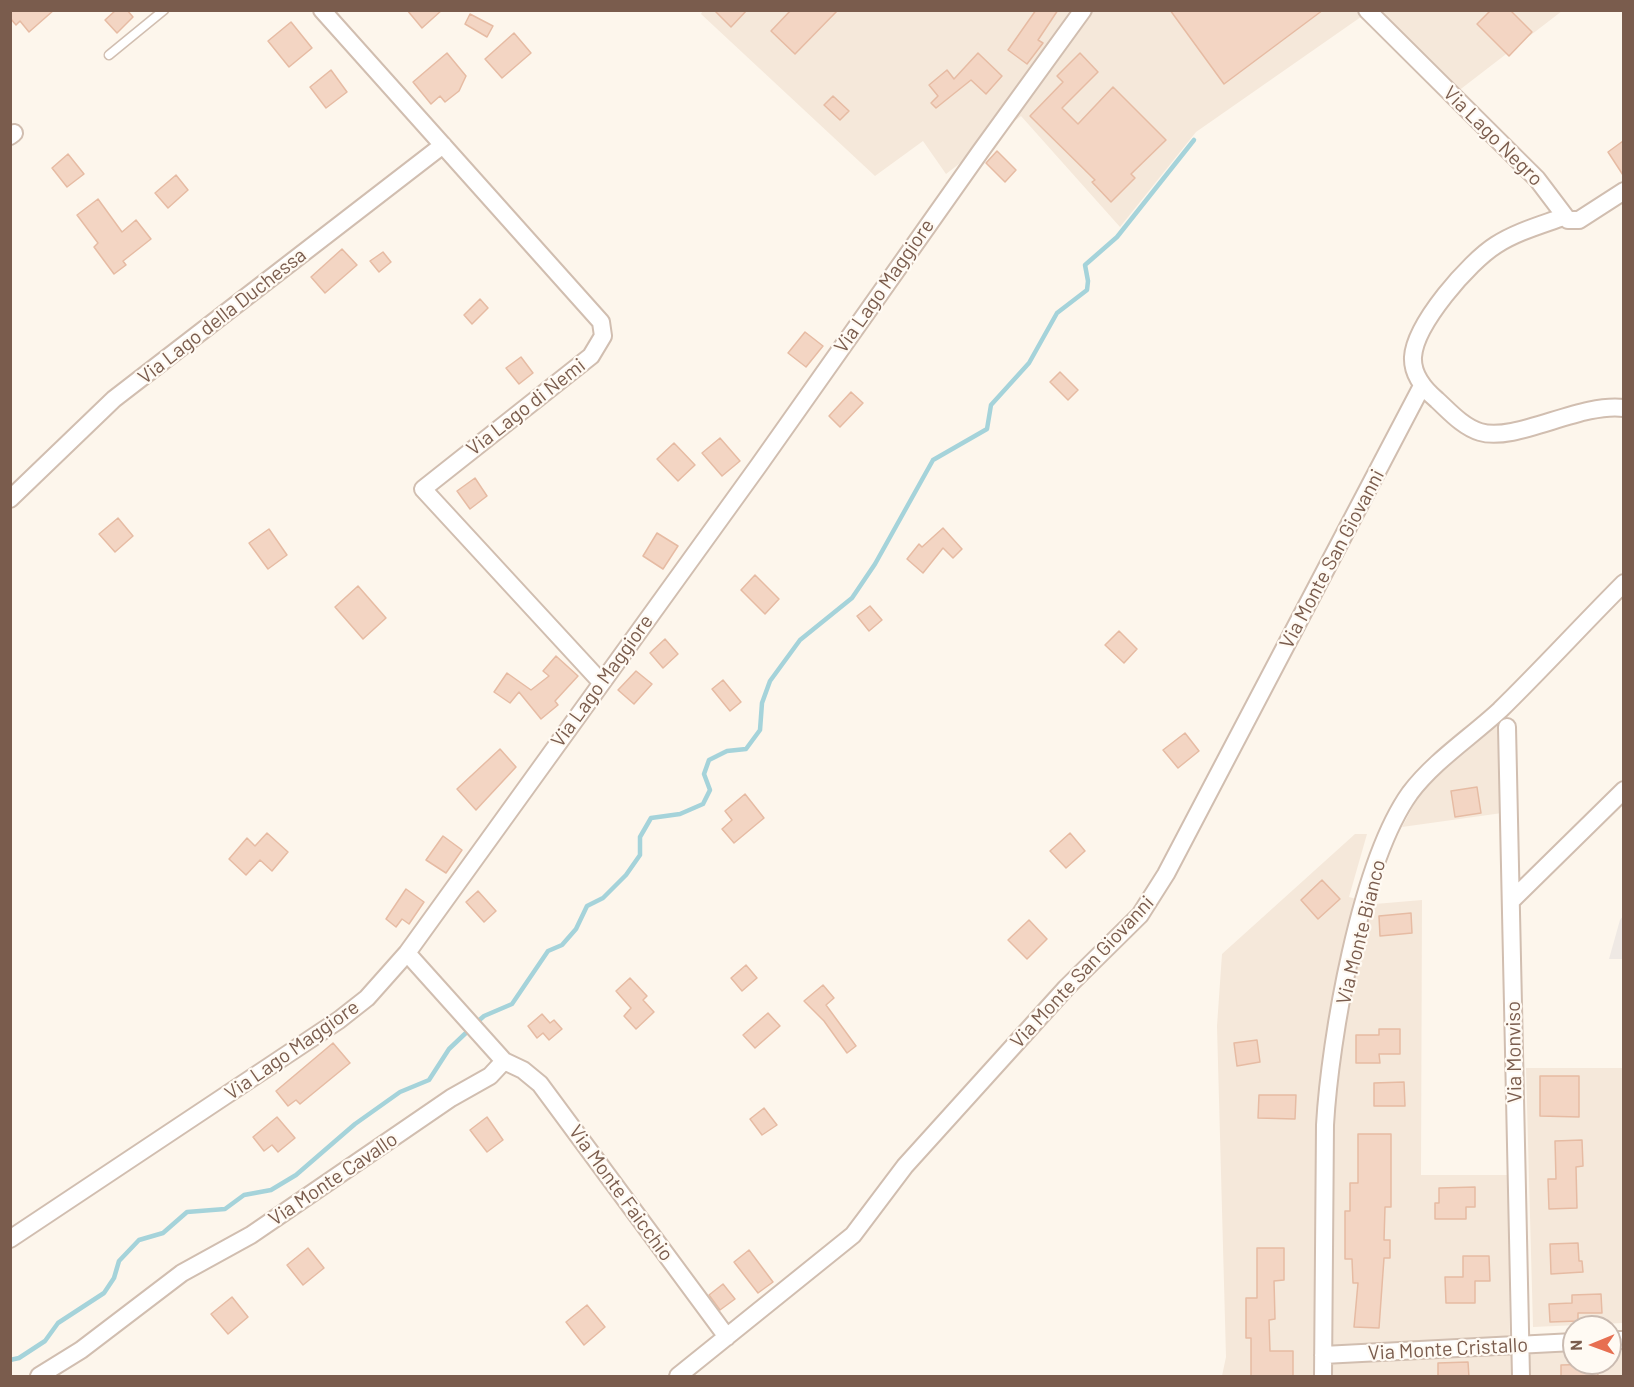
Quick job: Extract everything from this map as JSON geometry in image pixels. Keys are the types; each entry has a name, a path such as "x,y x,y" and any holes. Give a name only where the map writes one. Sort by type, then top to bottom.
{"street":[{"name":"Via Lago di Nemi","path":"322,10 601,322 603,336 591,356 423,489 601,682"},
{"name":"Via Lago Maggiore","path":"10,1239 339,1020 367,998 406,953 759,465 966,171 1083,10"},
{"name":"Via Lago Negro","path":"1367,10 1537,179 1563,217"},
{"name":"Via Lago della Duchessa","path":"10,499 114,399 443,145"},
{"path":"1623,191 1579,220 1570,221 1563,217 1495,245 1453,288 1425,326 1416,345 1414,364 1422,386 1465,425 1484,433 1502,433 1593,410 1623,408"},
{"name":"Via Monte San Giovanni","path":"678,1377 853,1235 910,1161 1066,988 1144,909 1166,874 1422,386"},
{"name":"Via Monte Bianco","path":"1323,1377 1325,1125 1328,1089 1358,930 1386,841 1403,805 1418,783 1500,710 1623,583"},
{"name":"Via Monviso","path":"1507,727 1521,1377"},
{"path":"1511,901 1623,790"},
{"path":"406,953 504,1061"},
{"name":"Via Monte Faicchio","path":"504,1061 523,1070 540,1084 727,1337"},
{"name":"Via Monte Cavallo","path":"39,1377 81,1350 183,1273 251,1235 451,1098 490,1076 504,1061"},
{"name":"Via Monte Cristallo","path":"1323,1355 1562,1343"}],"lane":[{"path":"109,56 164,10"}],"shaded area":[{"path":"703,10 1562,11 1453,95 1368,12 1196,132 1120,227 1021,116 946,174 923,141 875,176 701,14"},
{"path":"1498,721 1502,813 1402,827 1425,784"},
{"path":"1355,834 1367,834 1349,897 1375,904 1422,900 1421,1175 1508,1175 1510,1352 1562,1350 1562,1375 1622,1375 1623,1348 1623,1376 1222,1376 1226,1357 1217,1026 1222,954"},
{"path":"1623,916 1623,959 1609,959 1620,920"},
{"path":"1526,1068 1623,1068 1623,1323 1622,1315 1562,1315 1562,1326 1533,1327"}],"building":[{"path":"10,10 54,10 29,32 20,21 16,25 10,18"},
{"path":"116,10 127,10 133,17 117,33 105,20"},
{"path":"407,10 442,10 422,28"},
{"path":"714,10 747,10 731,27"},
{"path":"791,10 838,10 795,54 771,31"},
{"path":"1036,10 1058,10 1038,40 1043,43 1027,64 1008,50"},
{"path":"1170,10 1323,10 1224,84"},
{"path":"1491,10 1510,10 1532,32 1509,56 1477,24"},
{"path":"470,14 493,26 487,37 465,24"},
{"path":"291,22 312,48 289,67 268,41"},
{"path":"514,33 531,53 502,78 485,59"},
{"path":"447,53 466,76 459,91 445,102 440,96 431,104 413,82"},
{"path":"978,53 1002,76 986,94 971,80 936,108 931,103 938,96 929,85 947,70 954,79"},
{"path":"1080,53 1098,72 1062,108 1078,124 1113,87 1166,140 1131,174 1135,178 1111,202 1092,182 1095,180 1030,116 1063,82 1057,76"},
{"path":"331,70 347,92 326,108 310,87"},
{"path":"833,96 849,111 840,120 824,105"},
{"path":"1623,141 1623,175 1608,152"},
{"path":"997,151 1016,170 1005,182 986,163"},
{"path":"68,154 84,174 67,187 52,168"},
{"path":"176,175 188,190 168,208 155,193"},
{"path":"98,199 122,232 136,220 151,239 123,261 126,265 114,274 94,247 98,243 77,215"},
{"path":"342,249 357,265 325,293 311,277"},
{"path":"383,252 391,262 379,272 370,261"},
{"path":"480,299 488,308 472,324 464,315"},
{"path":"805,332 823,346 806,367 788,353"},
{"path":"521,357 533,373 519,384 506,368"},
{"path":"1060,372 1078,390 1068,400 1050,382"},
{"path":"851,392 863,403 840,427 829,416"},
{"path":"720,438 740,461 722,476 702,453"},
{"path":"674,443 695,465 678,481 657,459"},
{"path":"475,478 487,496 470,509 457,491"},
{"path":"118,518 133,536 115,552 99,534"},
{"path":"943,528 962,549 953,558 943,548 923,573 907,559 919,544 922,547"},
{"path":"269,529 287,555 268,569 249,543"},
{"path":"657,533 678,546 663,569 643,556"},
{"path":"755,575 779,599 765,614 741,590"},
{"path":"358,586 386,618 363,639 335,607"},
{"path":"870,606 882,620 869,631 857,616"},
{"path":"1119,631 1137,649 1124,663 1105,645"},
{"path":"665,639 678,654 663,668 650,653"},
{"path":"556,656 578,676 555,701 558,705 541,719 519,692 510,703 494,692 507,673 531,690 549,676 543,671"},
{"path":"636,671 652,684 634,704 618,690"},
{"path":"723,680 741,702 730,711 712,689"},
{"path":"1185,733 1199,751 1178,768 1163,750"},
{"path":"500,749 516,767 476,810 457,789"},
{"path":"1477,787 1481,813 1455,817 1451,791"},
{"path":"745,794 764,818 734,843 722,829 732,820 725,811"},
{"path":"267,833 288,852 272,871 260,860 246,875 229,859 247,838 255,846"},
{"path":"1070,833 1085,851 1066,868 1050,851"},
{"path":"443,836 462,850 446,873 426,860"},
{"path":"1322,880 1340,899 1318,919 1301,900"},
{"path":"406,889 424,902 409,924 402,919 396,927 386,919"},
{"path":"478,891 496,911 484,922 466,902"},
{"path":"1411,913 1412,933 1380,936 1379,916"},
{"path":"1029,920 1047,939 1027,959 1008,940"},
{"path":"746,965 757,978 742,991 731,978"},
{"path":"630,978 647,996 643,1000 654,1012 636,1029 624,1016 631,1008 616,991"},
{"path":"823,985 834,998 826,1005 856,1046 847,1053 824,1021 804,1001"},
{"path":"768,1013 780,1026 755,1048 743,1035"},
{"path":"542,1014 550,1023 554,1020 562,1029 549,1040 543,1033 537,1038 528,1026"},
{"path":"1379,1029 1400,1029 1400,1054 1379,1054 1380,1063 1356,1063 1356,1035 1379,1035"},
{"path":"1257,1040 1260,1062 1237,1066 1234,1043"},
{"path":"333,1043 350,1063 300,1104 296,1100 288,1106 276,1091"},
{"path":"1540,1076 1579,1076 1579,1117 1540,1116"},
{"path":"1404,1082 1405,1106 1374,1106 1374,1083"},
{"path":"1259,1095 1296,1095 1295,1119 1258,1118"},
{"path":"764,1108 777,1125 762,1135 750,1119"},
{"path":"277,1117 295,1138 278,1152 272,1145 264,1151 253,1137"},
{"path":"487,1117 503,1140 487,1152 470,1130"},
{"path":"1358,1134 1391,1134 1391,1207 1385,1207 1384,1240 1390,1240 1390,1258 1384,1258 1379,1328 1354,1327 1358,1283 1353,1283 1352,1259 1345,1259 1345,1211 1350,1211 1350,1183 1358,1183"},
{"path":"1582,1140 1583,1166 1576,1167 1577,1208 1549,1209 1548,1179 1556,1179 1555,1141"},
{"path":"1475,1187 1475,1207 1466,1207 1466,1219 1435,1219 1435,1203 1439,1203 1439,1188"},
{"path":"1578,1243 1579,1261 1582,1261 1583,1272 1551,1274 1550,1244"},
{"path":"308,1248 324,1268 303,1285 287,1265"},
{"path":"1257,1248 1284,1248 1284,1280 1274,1281 1275,1319 1269,1320 1270,1351 1293,1351 1293,1377 1251,1377 1251,1338 1246,1338 1246,1298 1257,1298"},
{"path":"749,1250 773,1282 758,1293 734,1262"},
{"path":"1463,1256 1489,1256 1490,1281 1475,1281 1475,1303 1446,1303 1445,1277 1463,1277"},
{"path":"723,1284 735,1299 720,1310 709,1295"},
{"path":"1601,1294 1602,1313 1562,1315 1562,1322 1550,1322 1549,1304 1572,1303 1572,1295"},
{"path":"232,1297 248,1317 228,1334 211,1314"},
{"path":"587,1305 605,1327 584,1345 566,1322"},
{"path":"1468,1362 1469,1377 1438,1377 1438,1363"},
{"path":"1561,1365 1562,1375 1598,1375 1598,1377 1561,1377"}],"waterway":[{"path":"476,1023 484,1016 512,1004 548,951 562,945 576,929 587,906 603,898 626,875 640,855 640,837 651,818 680,814 703,804 710,790 704,774 709,760 727,751 746,749 760,730 762,703 770,681 800,640 852,598 875,564 933,460 987,429 991,405 1029,363 1057,313 1087,290 1085,265 1117,237 1194,140"},
{"path":"10,1360 19,1358 45,1341 58,1323 104,1293 114,1278 119,1261 139,1240 163,1233 187,1212 225,1209 244,1195 271,1190 296,1175 355,1124 400,1092 429,1080 449,1049 470,1029"}]}
